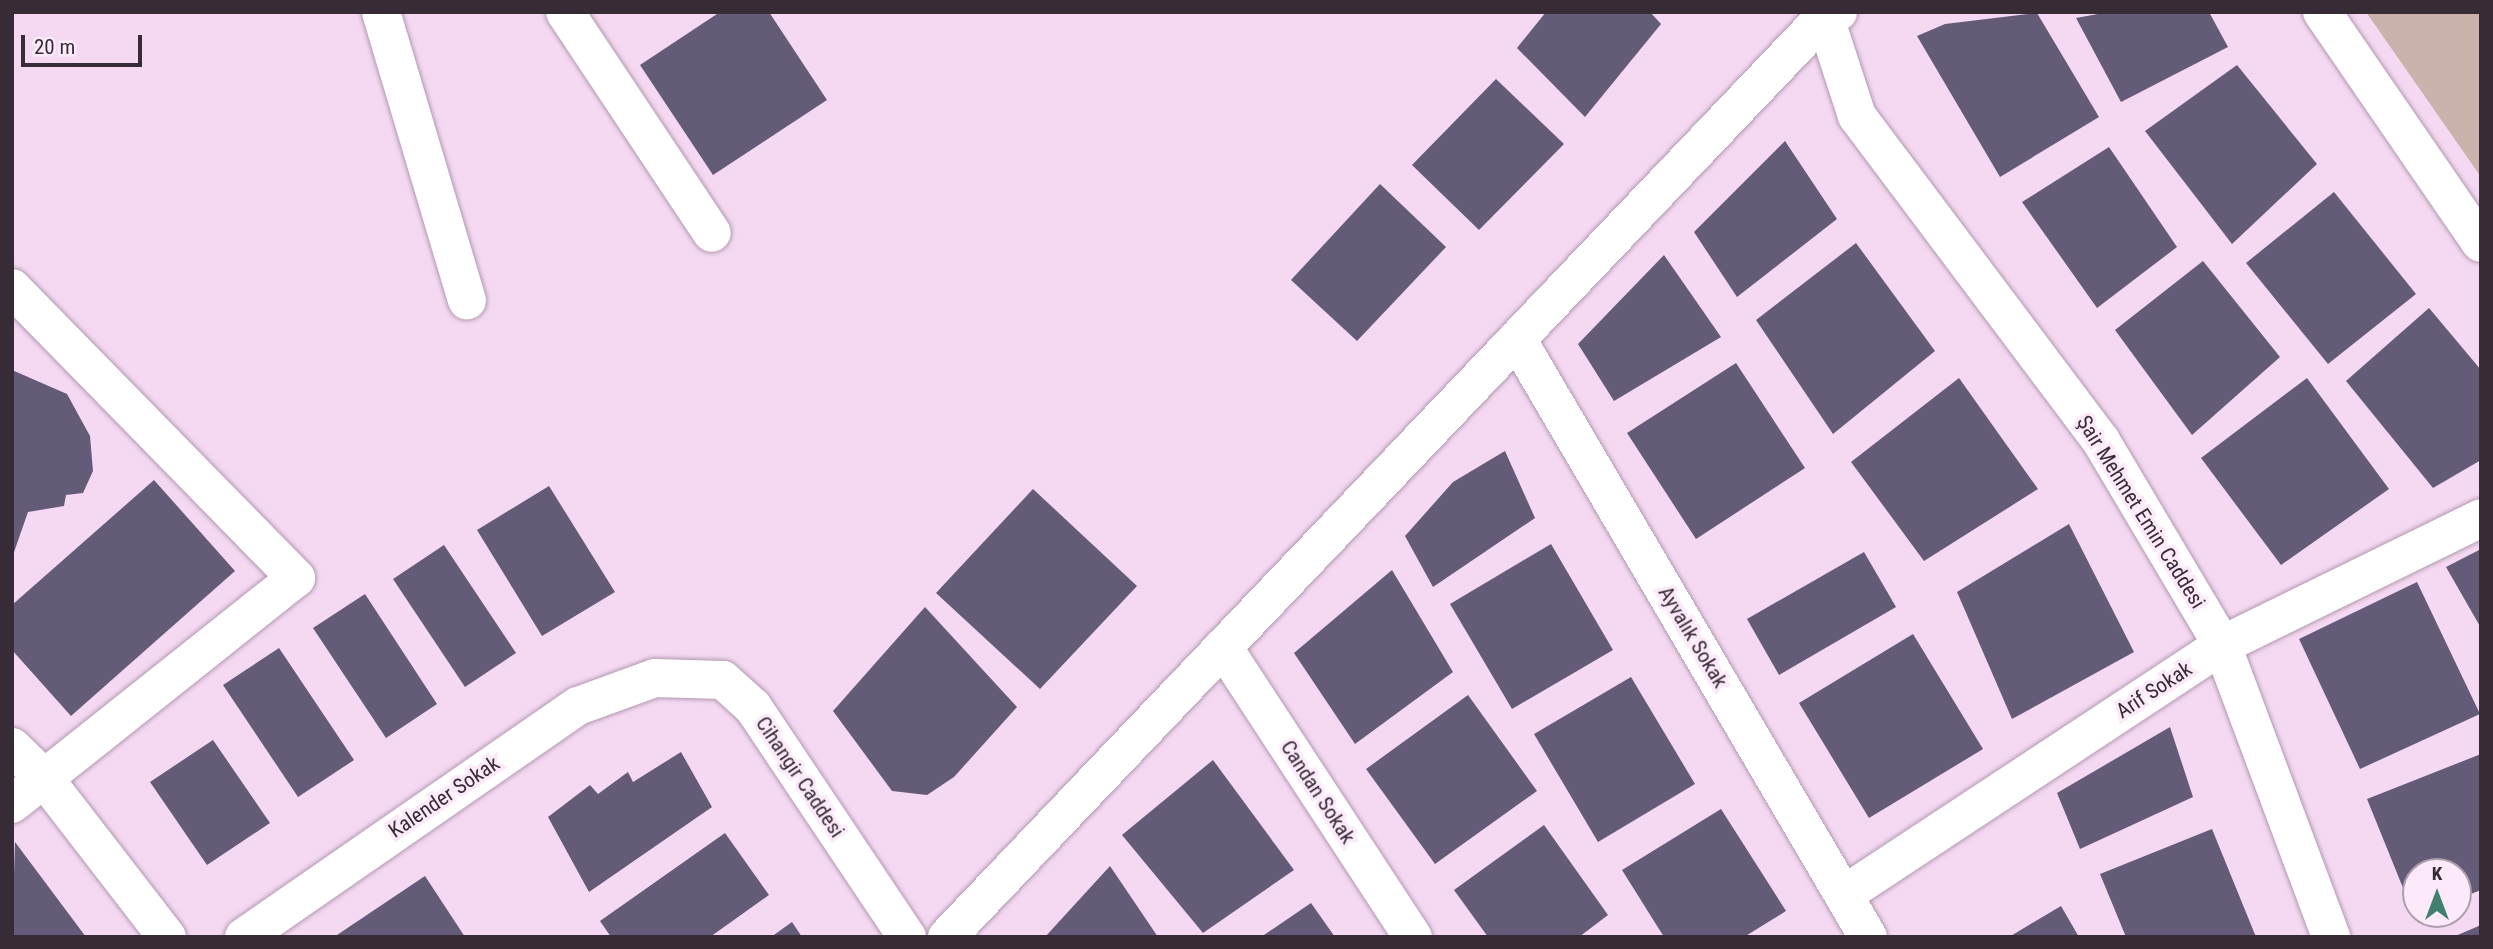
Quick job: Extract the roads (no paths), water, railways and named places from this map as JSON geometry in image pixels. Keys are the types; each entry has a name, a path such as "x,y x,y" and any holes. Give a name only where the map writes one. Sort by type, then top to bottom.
{"street":[{"path":"381,12 467,300"},
{"path":"565,12 712,233"},
{"path":"2322,12 2477,229"},
{"path":"947,937 1828,14"},
{"name":"Şair Mehmet Emin Caddesi","path":"1828,14 1857,116 2101,441 2222,645 2331,937"},
{"path":"12,288 296,578 12,804"},
{"name":"Ayvalık Sokak","path":"1517,338 1868,937"},
{"name":"Arif Sokak","path":"1845,894 2222,645 2481,518"},
{"name":"Candan Sokak","path":"1223,647 1413,937"},
{"name":"Kalender Sokak","path":"244,937 578,706 655,678"},
{"name":"Cihangir Caddesi","path":"655,678 723,680 753,707 907,937"},
{"path":"12,747 44,778 167,937"}]}
